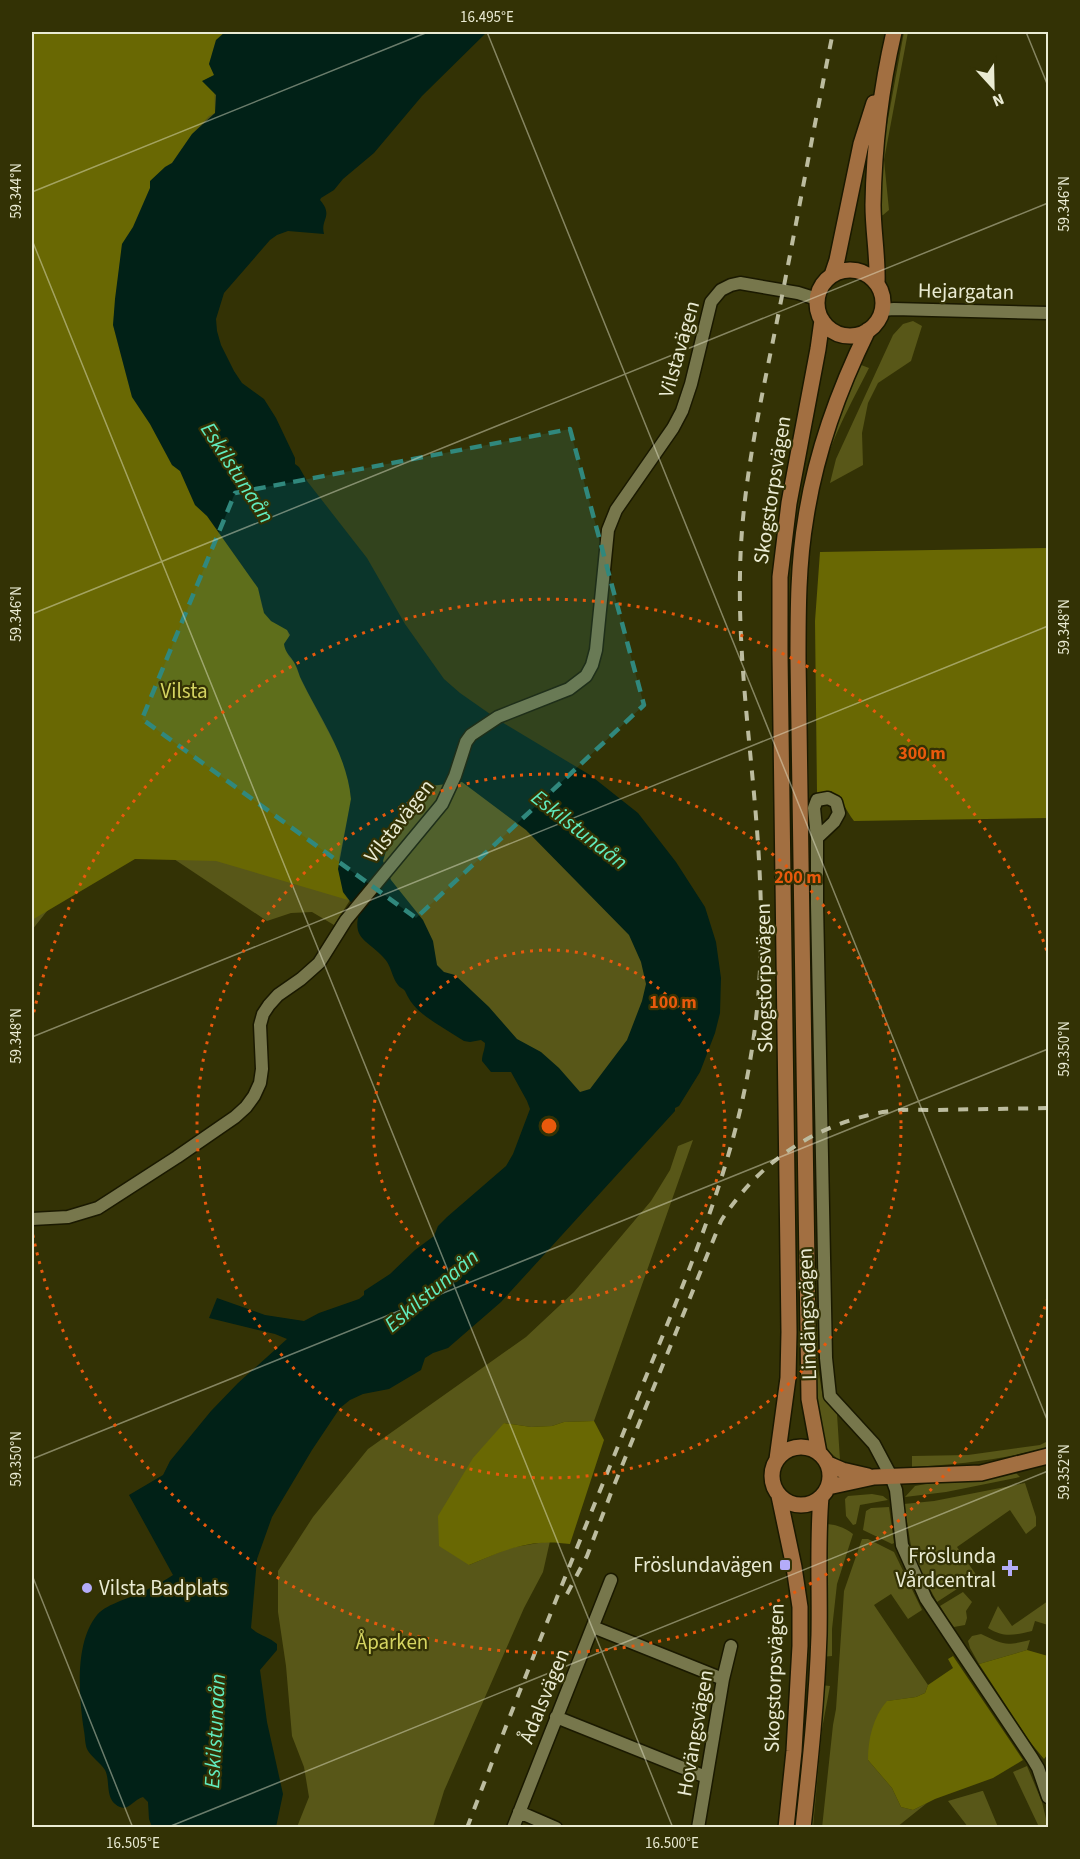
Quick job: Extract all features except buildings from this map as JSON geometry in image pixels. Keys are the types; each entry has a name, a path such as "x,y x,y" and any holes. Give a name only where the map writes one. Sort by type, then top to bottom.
{"main road":[{"path":"832,275 861,144 885,72 894,32"},
{"path":"877,283 867,274 855,270 841,271 832,275 822,286 817,299 822,320 830,329 845,336 858,335 878,321 882,310 883,297 877,283 873,209 874,164 885,72"},
{"name":"Skogstorpsvägen","path":"777,1459 788,1378 789,1332 780,577 789,503 822,320"},
{"name":"Skogstorpsvägen","path":"824,1458 809,1399 798,659 800,565 805,518 822,444 856,354 868,330"},
{"path":"874,1477 842,1470 808,1448 786,1451 777,1459 772,1474 779,1496 790,1503 802,1505 813,1502 825,1492 874,1477 981,1473 1048,1456"},
{"path":"824,1458 830,1473 825,1492"},
{"name":"Skogstorpsvägen","path":"803,1827 811,1761 818,1654 818,1551 825,1492"},
{"name":"Skogstorpsvägen","path":"779,1496 794,1567 800,1617 794,1751 786,1827"}],"street":[{"name":"Vilstavägen","path":"32,1219 68,1217 98,1208 177,1157 246,1107 254,1096 262,1070 260,1025 263,1014 278,995 319,963 353,911 442,804 448,794 466,742 478,729 498,717 569,689 586,676 596,650 608,530 616,510 673,428 682,411 711,302 721,290 740,283 798,293 817,299"},
{"name":"Hejargatan","path":"882,310 1048,313"},
{"name":"Lindängsvägen","path":"817,838 816,904 825,1335 830,1395 874,1444 896,1490 902,1545 917,1581 938,1619 1038,1768 1048,1797"},
{"name":"Ådalsvägen","path":"513,1827 611,1580"},
{"path":"593,1627 723,1679"},
{"name":"Hovängsvägen","path":"698,1827 723,1679 731,1646"},
{"path":"556,1717 706,1777"},
{"path":"519,1812 556,1827"}],"highlighted area":[{"path":"570,429 644,705 416,918 142,719 235,493"}],"green space":[{"name":"Vilsta","path":"32,32 425,32 144,253 176,400 657,928 653,1079 553,1102 445,994 365,877 334,925 312,912 291,913 267,921 141,837 88,859 32,930"},
{"path":"32,32 225,32 216,40 209,64 214,75 215,113 209,116 192,134 172,163 165,167 150,188 133,227 122,244 113,325 132,397 150,424 172,465 180,471 195,505 207,516 258,588 262,607 271,621 287,629 289,637 284,644 289,657 294,662 341,756 351,799 339,858 339,874 343,892 348,900 216,861 135,859 32,920"},
{"path":"904,32 908,32 884,160 889,210 880,216 881,157"},
{"path":"913,321 922,326 911,361 878,383 868,403 862,433 863,465 830,483 836,459 893,335 903,324"},
{"path":"856,363 869,368 842,422 825,465 810,545 808,578 806,644 813,1127 811,1129 804,589 808,538 822,462"},
{"path":"1048,548 1048,818 854,821 835,794 831,791 817,793 815,621 820,552"},
{"path":"813,1138 818,1368 823,1398 837,1414 840,1460 826,1447 815,1418 810,1140"},
{"name":"Åparken","path":"693,1140 594,1421 564,1422 552,1426 531,1427 504,1423 469,1565 509,1548 550,1541 543,1572 524,1608 444,1791 433,1827 297,1827 309,1797 304,1767 292,1736 286,1666 278,1612 278,1571 313,1517 368,1449 526,1337 574,1292 651,1201 670,1170 678,1146"},
{"path":"594,1421 604,1440 570,1544 530,1544 506,1550 469,1565 439,1546 438,1516 473,1458 504,1423 531,1427 552,1426 564,1422"},
{"path":"1048,1441 1048,1447 1014,1455 964,1463 912,1467 912,1456 968,1455 1040,1445"},
{"path":"1016,1473 1020,1477 946,1492 905,1497 915,1486 972,1481"},
{"path":"1025,1483 1036,1517 1036,1526 1026,1534 1010,1510 957,1547 977,1576 937,1602 911,1546 904,1504 934,1501"},
{"path":"872,1494 883,1496 888,1500 860,1505 856,1524 853,1525 846,1516 845,1499 848,1496"},
{"path":"889,1507 894,1543 892,1544 863,1530 866,1511 871,1508"},
{"path":"823,1524 839,1526 853,1534 837,1584 832,1629 832,1656 821,1657"},
{"path":"862,1539 868,1539 894,1552 922,1610 908,1619 891,1594 874,1605 928,1685 925,1693 916,1697 888,1701 868,1760 892,1788 901,1807 913,1810 927,1803 897,1827 822,1828 836,1709 844,1591"},
{"path":"963,1592 972,1602 966,1611 965,1625 954,1627 940,1606"},
{"path":"1048,1601 1048,1625 1035,1621 1032,1631 1009,1635 988,1628 998,1606 1012,1626"},
{"path":"981,1634 1005,1643 1030,1640 1027,1650 979,1664 968,1641 972,1636"},
{"path":"1027,1650 1048,1656 1048,1754 1044,1759 1030,1742 979,1664"},
{"path":"953,1656 1023,1760 993,1778 935,1799 913,1810 901,1807 892,1788 868,1760 872,1729 887,1701 916,1697 925,1693 928,1685 953,1668 948,1659"},
{"path":"821,1685 830,1686 822,1729 813,1827 810,1828 819,1746"},
{"path":"1027,1766 1042,1802 1048,1827 1039,1827 1013,1772"},
{"path":"983,1791 998,1827 968,1827 948,1801"}],"water":[{"name":"Eskilstunaån","path":"225,32 487,32 422,96 374,153 343,179 334,190 321,198 326,210 324,234 288,231 270,240 224,293 216,319 217,331 234,371 242,383 264,399 276,418 295,458 295,464 367,558 405,624 444,679 500,721 590,775 638,813 676,862 705,907 716,942 721,978 720,1013 700,1072 675,1111 501,1302 448,1348 425,1358 421,1370 389,1389 363,1394 340,1408 272,1517 257,1559 251,1628 277,1644 277,1650 260,1670 267,1722 283,1794 276,1827 152,1827 148,1802 143,1797 123,1808 115,1804 110,1795 105,1770 87,1749 81,1703 81,1655 90,1627 99,1613 110,1605 173,1575 129,1495 163,1475 170,1461 211,1411 287,1339 209,1318 217,1298 265,1315 304,1321 319,1313 359,1299 364,1295 364,1291 390,1274 415,1250 434,1236 438,1226 447,1217 506,1166 530,1109 511,1072 491,1072 482,1061 485,1043 481,1040 464,1041 418,1010 396,982 386,960 360,934 357,922 359,913 343,892 338,869 351,799 349,783 332,738 286,650 284,644 290,635 287,630 271,621 264,613 258,588 207,516 195,505 180,471 172,465 150,424 132,397 113,325 122,244 133,227 150,188 150,181 172,163 192,134 215,113 216,95 202,81 214,75 209,64 216,40","holes":["462,782 526,830 629,935 641,962 646,984 627,1040 590,1089 580,1092 541,1052 517,1039 489,1007 455,975 444,972 437,965 433,941 423,920 391,880 383,861 391,835 415,797 431,786"]}],"railway":[{"path":"467,1828 530,1664 703,1233 729,1151 749,1067 758,998 761,904 758,842 744,689 740,613 741,541 748,477 759,412 833,32"},
{"path":"567,1594 587,1556 721,1221 753,1181 790,1149 834,1126 858,1118 902,1110 1048,1108"}],"place":[{"name":"Fröslundavägen","path":"785,1565"},
{"name":"Fröslunda Vårdcentral","path":"1010,1568"},
{"name":"Vilsta Badplats","path":"87,1588"}]}
